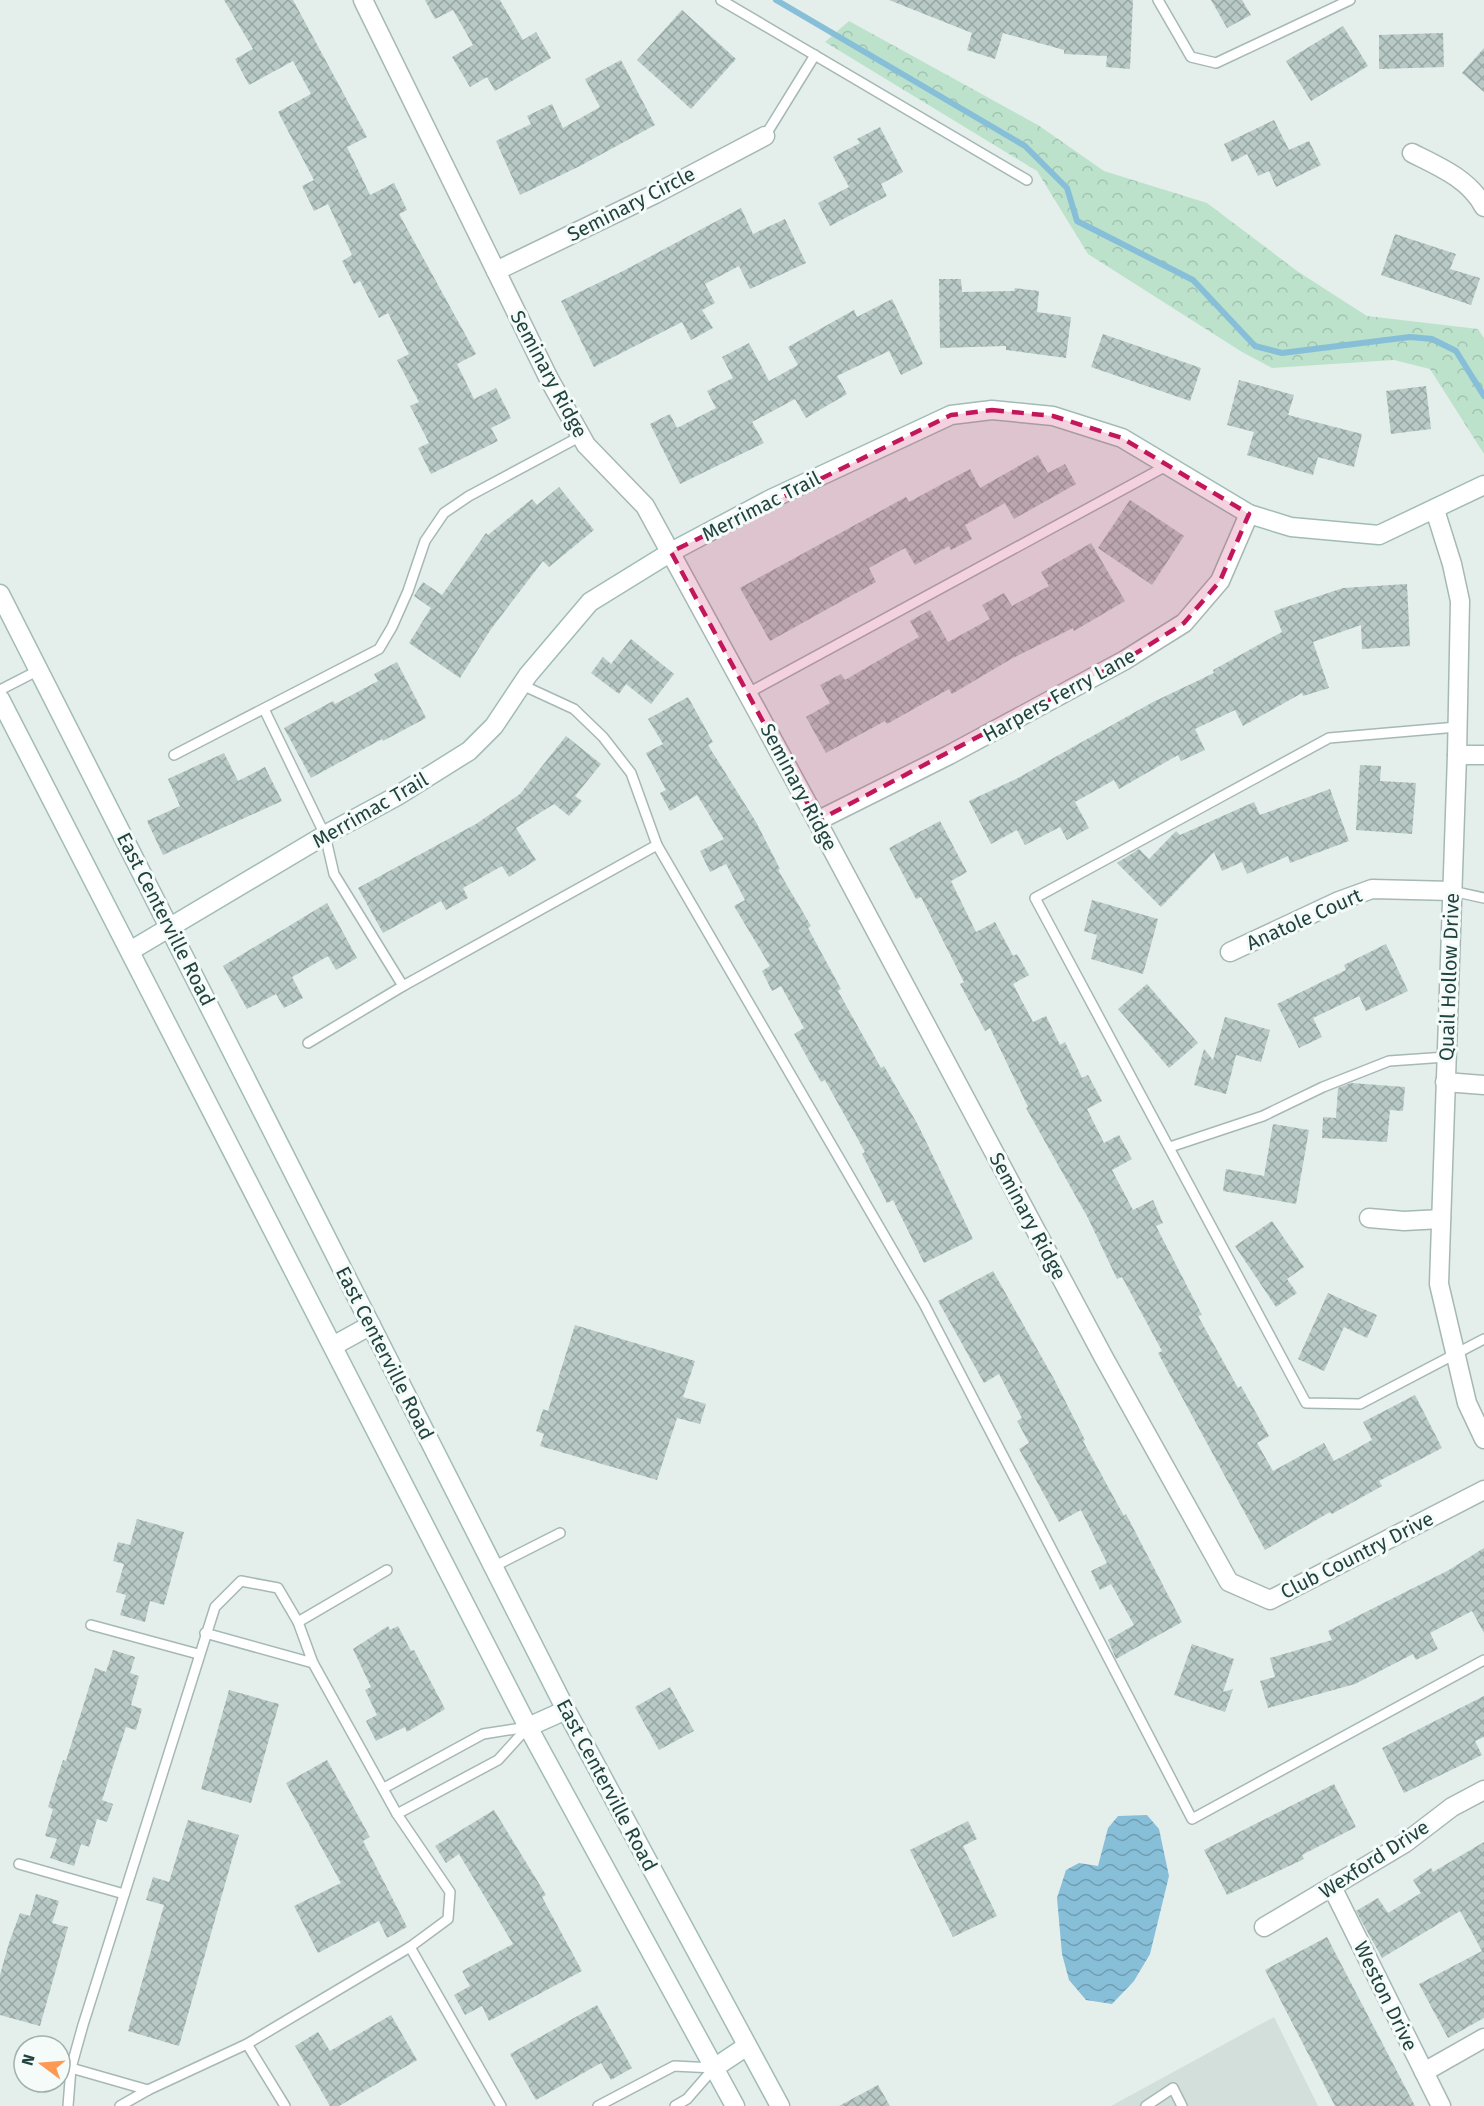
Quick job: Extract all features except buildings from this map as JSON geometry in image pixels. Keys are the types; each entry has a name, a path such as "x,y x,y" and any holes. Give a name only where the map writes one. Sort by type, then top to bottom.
{"street":[{"name":"Seminary Ridge","path":"363,0 549,379 586,445 645,506 817,821 1104,1358 1229,1581"},
{"name":"Seminary Circle","path":"496,271 655,194 765,136"},
{"path":"1412,153 1452,173 1477,194 1484,207"},
{"name":"Merrimac Trail","path":"130,951 325,834 397,796 469,751 494,726 522,685 590,602 671,552 771,499 951,415 992,410 1053,416 1122,438 1249,514 1290,527 1379,535 1484,485"},
{"name":"Quail Hollow Drive","path":"1435,510 1452,564 1460,601 1439,1284 1467,1403 1484,1439"},
{"name":"Harpers Ferry Lane","path":"817,821 950,755 1104,671 1184,623 1220,581 1249,514"},
{"name":"East Centerville Road","path":"0,594 566,1710 780,2106"},
{"name":"East Centerville Road","path":"0,699 528,1727 735,2106"},
{"path":"1457,755 1484,755"},
{"name":"Anatole Court","path":"1230,952 1340,901 1372,889 1452,891"},
{"path":"1445,1082 1484,1085"},
{"path":"1369,1218 1404,1221 1441,1219"},
{"path":"333,1346 371,1324"},
{"name":"Club Country Drive","path":"1229,1581 1269,1600 1484,1490"},
{"path":"528,1727 566,1710"},
{"name":"Wexford Drive","path":"1264,1927 1405,1843 1452,1807 1484,1790"},
{"name":"Weston Drive","path":"1332,1887 1441,2106"},
{"path":"1424,2072 1484,2038"},
{"path":"714,2067 747,2046"}],"lane":[{"path":"721,0 1027,180"},
{"path":"1158,0 1191,57 1216,63 1350,0"},
{"path":"765,136 815,55"},
{"path":"174,755 379,649 408,591 425,541 444,513 469,496 581,436"},
{"path":"748,693 1168,465"},
{"path":"0,690 39,670"},
{"path":"522,685 574,709 603,737 631,773 657,845 924,1304 1192,1819 1484,1660"},
{"path":"264,709 325,834 334,874 403,986"},
{"path":"1457,727 1329,738 1035,898 1306,1403 1360,1404 1484,1339"},
{"path":"308,1042 403,986 657,845"},
{"path":"1452,891 1484,898"},
{"path":"1170,1147 1263,1116 1323,1087 1389,1061 1446,1057"},
{"path":"493,1568 560,1533"},
{"path":"298,1622 387,1570"},
{"path":"72,2065 198,1654 215,1607 241,1581 278,1588 298,1622 313,1663 397,1814 450,1892 448,1919 410,1947 247,2044 148,2090 120,2106"},
{"path":"91,1625 198,1654"},
{"path":"205,1633 313,1663"},
{"path":"384,1788 483,1734 528,1727"},
{"path":"397,1814 498,1760 528,1727"},
{"path":"19,1864 124,1894"},
{"path":"410,1947 501,2106"},
{"path":"247,2044 285,2106"},
{"path":"598,2106 674,2066 714,2067"},
{"path":"675,2106 687,2099 714,2067"},
{"path":"72,2068 148,2090"},
{"path":"1146,2106 1173,2088 1182,2106"}],"highlighted area":[{"path":"992,410 1053,416 1122,438 1249,514 1220,581 1184,623 1125,660 817,821 671,552 951,415"}],"shaded area":[{"path":"1274,2017 1318,2106 1111,2106"}],"green space":[{"path":"849,21 1038,125 1104,171 1207,203 1297,271 1367,316 1478,329 1484,338 1484,454 1430,369 1394,360 1272,368 1242,352 1088,254 1037,171 825,42"}],"water":[{"path":"1147,1815 1159,1829 1169,1876 1150,1954 1134,1981 1112,2004 1086,2000 1069,1980 1062,1954 1057,1898 1066,1870 1079,1863 1098,1866 1108,1828 1118,1816"}],"waterway":[{"path":"776,0 1025,146 1067,188 1077,221 1193,280 1255,346 1282,353 1410,337 1432,339 1456,351 1484,396"}]}
